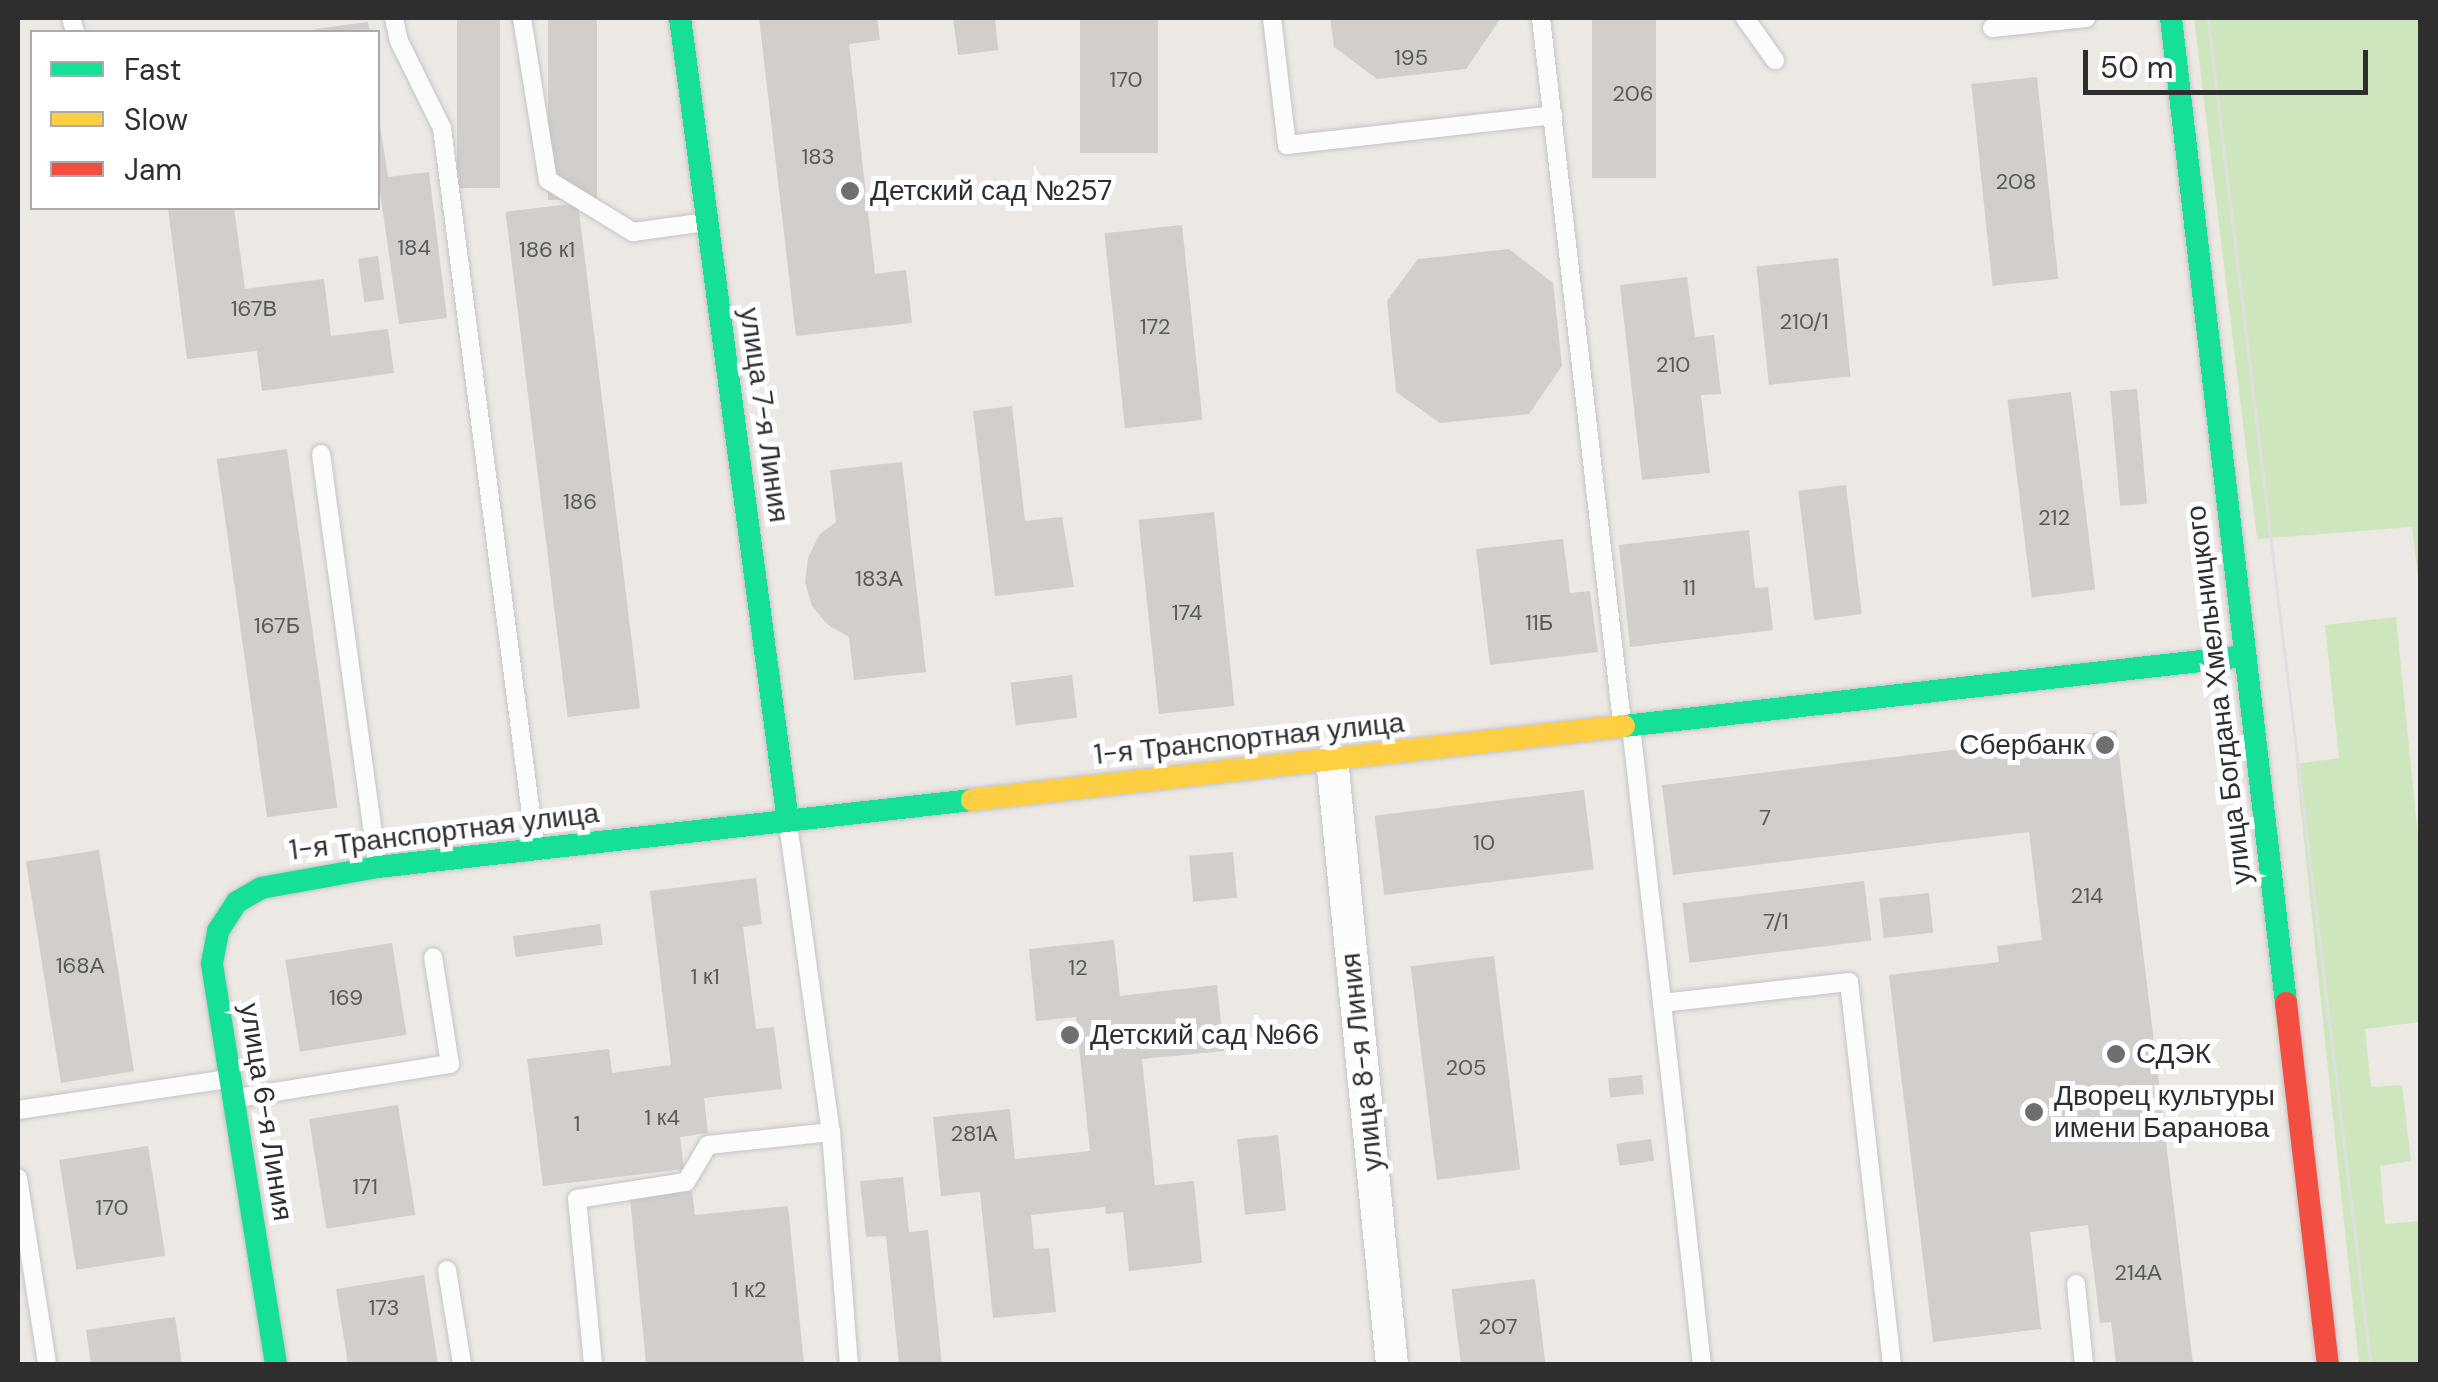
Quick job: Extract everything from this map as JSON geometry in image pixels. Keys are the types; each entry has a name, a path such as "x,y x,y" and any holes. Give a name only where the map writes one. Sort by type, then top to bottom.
{"street":[{"name":"улица 7-я Линия","path":"680,18 788,821"},
{"name":"улица Богдана Хмельницкого","path":"2171,18 2328,1364"},
{"name":"1-я Транспортная улица","path":"261,888 378,867 2244,656"},
{"name":"улица 8-я Линия","path":"1332,759 1392,1364"},
{"name":"улица 6-я Линия","path":"261,888 237,902 218,930 212,963 276,1364"}],"lane":[{"path":"394,18 399,42 442,128 536,850"},
{"path":"522,18 548,180 633,232 707,222"},
{"path":"1272,18 1287,145 1552,115"},
{"path":"1541,18 1662,1003 1702,1364"},
{"path":"1745,18 1776,60"},
{"path":"1992,28 2086,18"},
{"path":"321,454 378,867"},
{"path":"788,821 831,1132 849,1364"},
{"path":"18,1110 450,1064 433,957"},
{"path":"1662,1003 1849,982 1892,1364"},
{"path":"594,1364 577,1199 686,1182 708,1145 831,1132"},
{"path":"18,1178 46,1364"},
{"path":"447,1270 462,1364"},
{"path":"2076,1284 2084,1364"}],"green space":[{"path":"2194,18 2420,18 2420,593 2412,527 2257,539"},
{"path":"2396,617 2420,856 2420,1022 2365,1029 2371,1087 2402,1085 2411,1161 2380,1166 2385,1224 2420,1221 2420,1364 2359,1364 2296,764 2339,758 2325,625"}],"building":[{"path":"457,18 500,18 500,188 457,188"},
{"path":"548,18 597,18 597,200 548,200"},
{"path":"759,18 877,18 880,40 849,44 875,274 906,270 912,323 796,336"},
{"path":"953,18 995,18 998,50 958,55"},
{"path":"1080,18 1158,18 1158,153 1080,153"},
{"path":"1330,18 1499,21 1466,69 1377,79 1334,47"},
{"path":"1592,18 1656,18 1656,178 1592,178"},
{"path":"368,22 370,30 315,30"},
{"path":"2037,77 2058,279 1993,286 1971,84"},
{"path":"380,125 388,177 429,172 447,318 399,324 380,192"},
{"path":"578,203 640,708 568,717 506,212"},
{"path":"168,210 234,210 245,289 324,279 331,336 388,329 394,373 262,391 257,351 187,359"},
{"path":"1182,225 1202,420 1125,428 1104,233"},
{"path":"1509,249 1553,283 1562,366 1529,414 1440,423 1396,392 1387,301 1418,259"},
{"path":"378,256 384,300 364,302 358,259"},
{"path":"1838,258 1850,376 1769,385 1756,267"},
{"path":"1687,277 1695,337 1714,335 1721,394 1701,395 1710,473 1642,480 1620,285"},
{"path":"2137,389 2147,504 2120,506 2110,391"},
{"path":"2071,392 2095,590 2032,597 2007,400"},
{"path":"1012,406 1025,521 1062,517 1074,587 995,596 973,411"},
{"path":"287,449 337,807 267,817 217,459"},
{"path":"902,462 926,672 854,680 849,637 828,625 812,606 805,582 808,558 819,535 836,522 830,470"},
{"path":"1846,485 1862,614 1814,620 1798,491"},
{"path":"1214,512 1234,706 1159,714 1138,520"},
{"path":"1749,530 1755,588 1768,587 1773,630 1630,647 1619,545"},
{"path":"1563,539 1570,593 1590,591 1598,652 1490,665 1476,549"},
{"path":"1072,675 1077,718 1016,725 1010,683"},
{"path":"2116,730 2193,1364 2116,1364 2111,1322 2100,1323 2088,1225 2030,1232 2041,1329 1933,1342 1889,975 1999,962 1997,946 2042,940 2029,832 1673,875 1662,785"},
{"path":"1584,790 1594,869 1384,895 1375,816"},
{"path":"99,850 134,1071 61,1083 26,862"},
{"path":"1233,852 1237,898 1193,902 1189,856"},
{"path":"756,878 762,924 743,927 756,1029 774,1027 782,1089 704,1098 708,1133 680,1137 684,1169 543,1186 527,1059 609,1049 612,1073 671,1065 650,891"},
{"path":"1864,881 1871,941 1690,963 1682,903"},
{"path":"1929,893 1933,933 1883,938 1879,898"},
{"path":"600,924 603,945 516,957 513,936"},
{"path":"1114,940 1120,996 1217,985 1224,1051 1142,1059 1155,1185 1194,1181 1202,1263 1129,1271 1123,1212 1106,1214 1105,1207 1031,1215 1034,1249 1049,1248 1056,1312 993,1318 980,1192 941,1196 933,1117 1010,1109 1015,1159 1090,1151 1076,1017 1036,1021 1029,949"},
{"path":"392,943 407,1035 300,1052 285,960"},
{"path":"1494,956 1520,1169 1437,1180 1411,966"},
{"path":"1642,1075 1644,1094 1610,1097 1608,1079"},
{"path":"398,1105 415,1215 326,1229 309,1119"},
{"path":"1278,1135 1286,1211 1245,1215 1237,1139"},
{"path":"1651,1139 1654,1161 1619,1166 1616,1144"},
{"path":"148,1146 165,1256 76,1270 59,1160"},
{"path":"903,1177 909,1232 928,1230 942,1364 899,1364 886,1236 866,1237 860,1181"},
{"path":"692,1191 695,1215 788,1206 804,1364 646,1364 630,1198"},
{"path":"424,1275 438,1364 348,1364 336,1289"},
{"path":"1535,1279 1545,1364 1461,1364 1452,1289"},
{"path":"175,1317 182,1364 91,1364 86,1330"}],"tram line":[{"path":"2208,18 2371,1364"}],"traffic: fast":[{"path":"680,18 788,821"},
{"path":"2171,18 2286,1003"},
{"path":"1624,726 2245,656"},
{"path":"276,1364 212,963 218,931 237,902 261,888 378,867 972,800"}],"traffic: slow":[{"path":"972,800 1624,726"}],"traffic: jam":[{"path":"2286,1003 2328,1364"}],"place":[{"name":"Детский сад №257","path":"850,191"},
{"name":"Сбербанк","path":"2105,745"},
{"name":"Детский сад №66","path":"1070,1035"},
{"name":"СДЭК","path":"2116,1054"},
{"name":"Дворец культуры имени Баранова","path":"2034,1112"}]}
